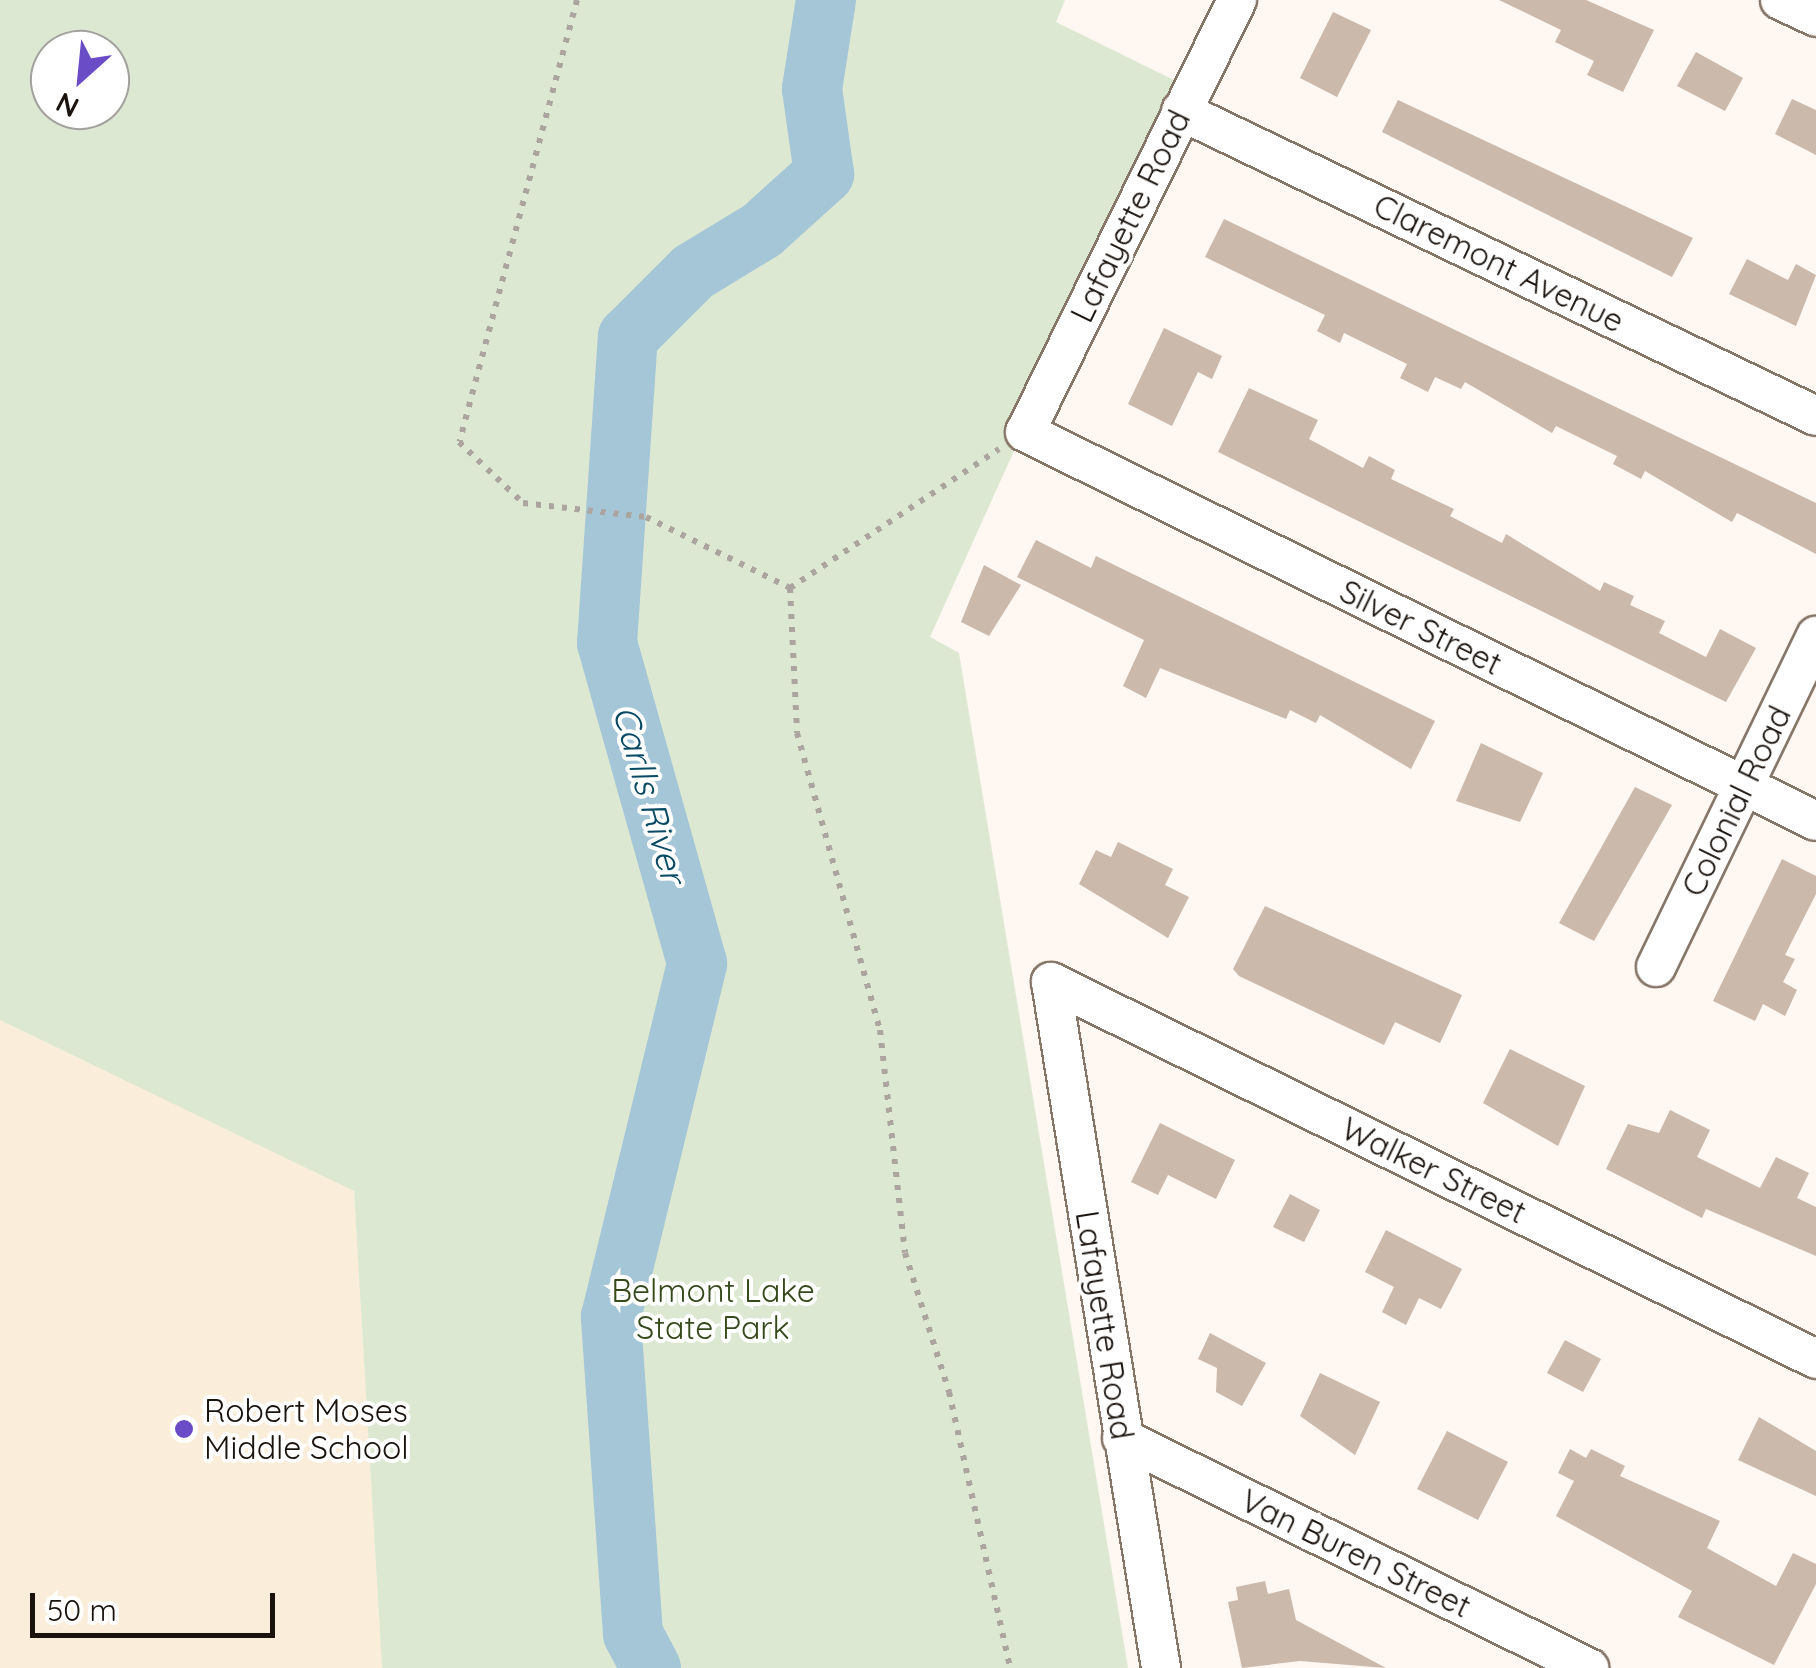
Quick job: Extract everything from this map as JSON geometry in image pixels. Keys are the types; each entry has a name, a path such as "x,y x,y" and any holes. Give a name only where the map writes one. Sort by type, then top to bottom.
{"street":[{"name":"Lafayette Road","path":"1026,432 1237,0"},
{"path":"1780,0 1816,18"},
{"name":"Claremont Avenue","path":"1181,111 1816,416"},
{"name":"Silver Street","path":"1026,432 1816,822"},
{"name":"Colonial Road","path":"1656,967 1816,636"},
{"name":"Lafayette Road","path":"1051,982 1161,1668"},
{"name":"Walker Street","path":"1051,982 1816,1360"},
{"name":"Van Buren Street","path":"1122,1438 1589,1668"}],"path":[{"path":"577,0 459,442 523,503 589,515 646,517 790,588"},
{"path":"790,588 1026,432"},
{"path":"790,588 797,733 880,1030 905,1253 949,1392 1010,1668"}],"shaded area":[{"name":"Robert Moses Middle School","path":"0,1020 354,1190 382,1668 0,1668"}],"green space":[{"name":"Belmont Lake State Park","path":"0,0 1065,0 1056,22 1180,83 930,637 959,653 1128,1668 382,1668 354,1191 0,1020"}],"building":[{"path":"1499,0 1586,0 1654,30 1623,92 1587,75 1594,61 1555,42 1561,30"},
{"path":"1333,12 1371,30 1337,97 1300,78"},
{"path":"1696,52 1743,78 1725,111 1677,86"},
{"path":"1792,99 1816,110 1816,155 1775,134"},
{"path":"1398,100 1693,238 1672,277 1382,132"},
{"path":"1224,219 1816,503 1816,554 1737,513 1732,522 1645,471 1641,479 1613,464 1617,456 1556,426 1552,433 1465,382 1461,389 1435,377 1428,392 1400,378 1407,364 1344,333 1340,343 1317,331 1325,315 1205,257"},
{"path":"1747,259 1788,280 1796,264 1816,275 1796,326 1729,294"},
{"path":"1164,328 1222,356 1212,379 1198,372 1172,426 1128,404"},
{"path":"1249,388 1318,420 1309,439 1363,468 1369,456 1395,470 1391,479 1454,509 1450,516 1502,543 1506,534 1600,591 1604,582 1634,596 1630,605 1665,621 1659,633 1706,657 1720,629 1756,648 1726,702 1218,452"},
{"path":"1036,540 1091,568 1096,556 1435,721 1411,769 1320,715 1316,723 1290,710 1286,719 1160,668 1146,698 1123,686 1144,640 1017,577"},
{"path":"984,565 1021,585 989,636 961,622"},
{"path":"1481,743 1543,773 1520,822 1456,801"},
{"path":"1635,787 1672,805 1594,941 1559,923"},
{"path":"1118,842 1173,869 1165,885 1189,897 1168,938 1079,884 1096,850 1111,857"},
{"path":"1782,859 1816,876 1816,894 1785,955 1795,959 1783,982 1797,990 1785,1016 1763,1004 1755,1021 1713,1001"},
{"path":"1265,906 1462,995 1440,1043 1395,1022 1384,1045 1239,976 1233,969"},
{"path":"1510,1049 1585,1086 1558,1146 1483,1103"},
{"path":"1670,1110 1710,1130 1697,1157 1760,1188 1776,1157 1809,1173 1797,1198 1816,1207 1816,1256 1706,1209 1702,1218 1606,1169 1628,1124 1659,1133"},
{"path":"1160,1123 1235,1160 1216,1199 1168,1175 1158,1195 1131,1182"},
{"path":"1290,1194 1320,1210 1304,1242 1273,1227"},
{"path":"1386,1230 1462,1269 1441,1309 1419,1298 1406,1325 1382,1312 1394,1287 1365,1272"},
{"path":"1210,1333 1266,1363 1242,1406 1216,1392 1217,1368 1198,1359"},
{"path":"1565,1340 1601,1359 1583,1392 1547,1373"},
{"path":"1320,1373 1380,1402 1355,1455 1300,1416"},
{"path":"1759,1417 1816,1451 1816,1496 1738,1460"},
{"path":"1447,1431 1508,1462 1478,1520 1417,1489"},
{"path":"1570,1449 1586,1458 1591,1449 1625,1466 1620,1476 1720,1521 1707,1548 1776,1586 1793,1553 1816,1564 1816,1584 1774,1665 1678,1617 1692,1591 1556,1516 1574,1481 1558,1473"},
{"path":"1265,1581 1268,1594 1289,1589 1296,1620 1386,1668 1300,1661 1242,1668 1228,1602 1238,1600 1236,1587"}],"waterway":[{"name":"Carlls River","path":"651,1668 633,1634 611,1317 697,963 607,643 628,337 693,272 762,230 824,174 812,89 826,0"}],"place":[{"name":"Robert Moses Middle School","path":"184,1429"}]}
